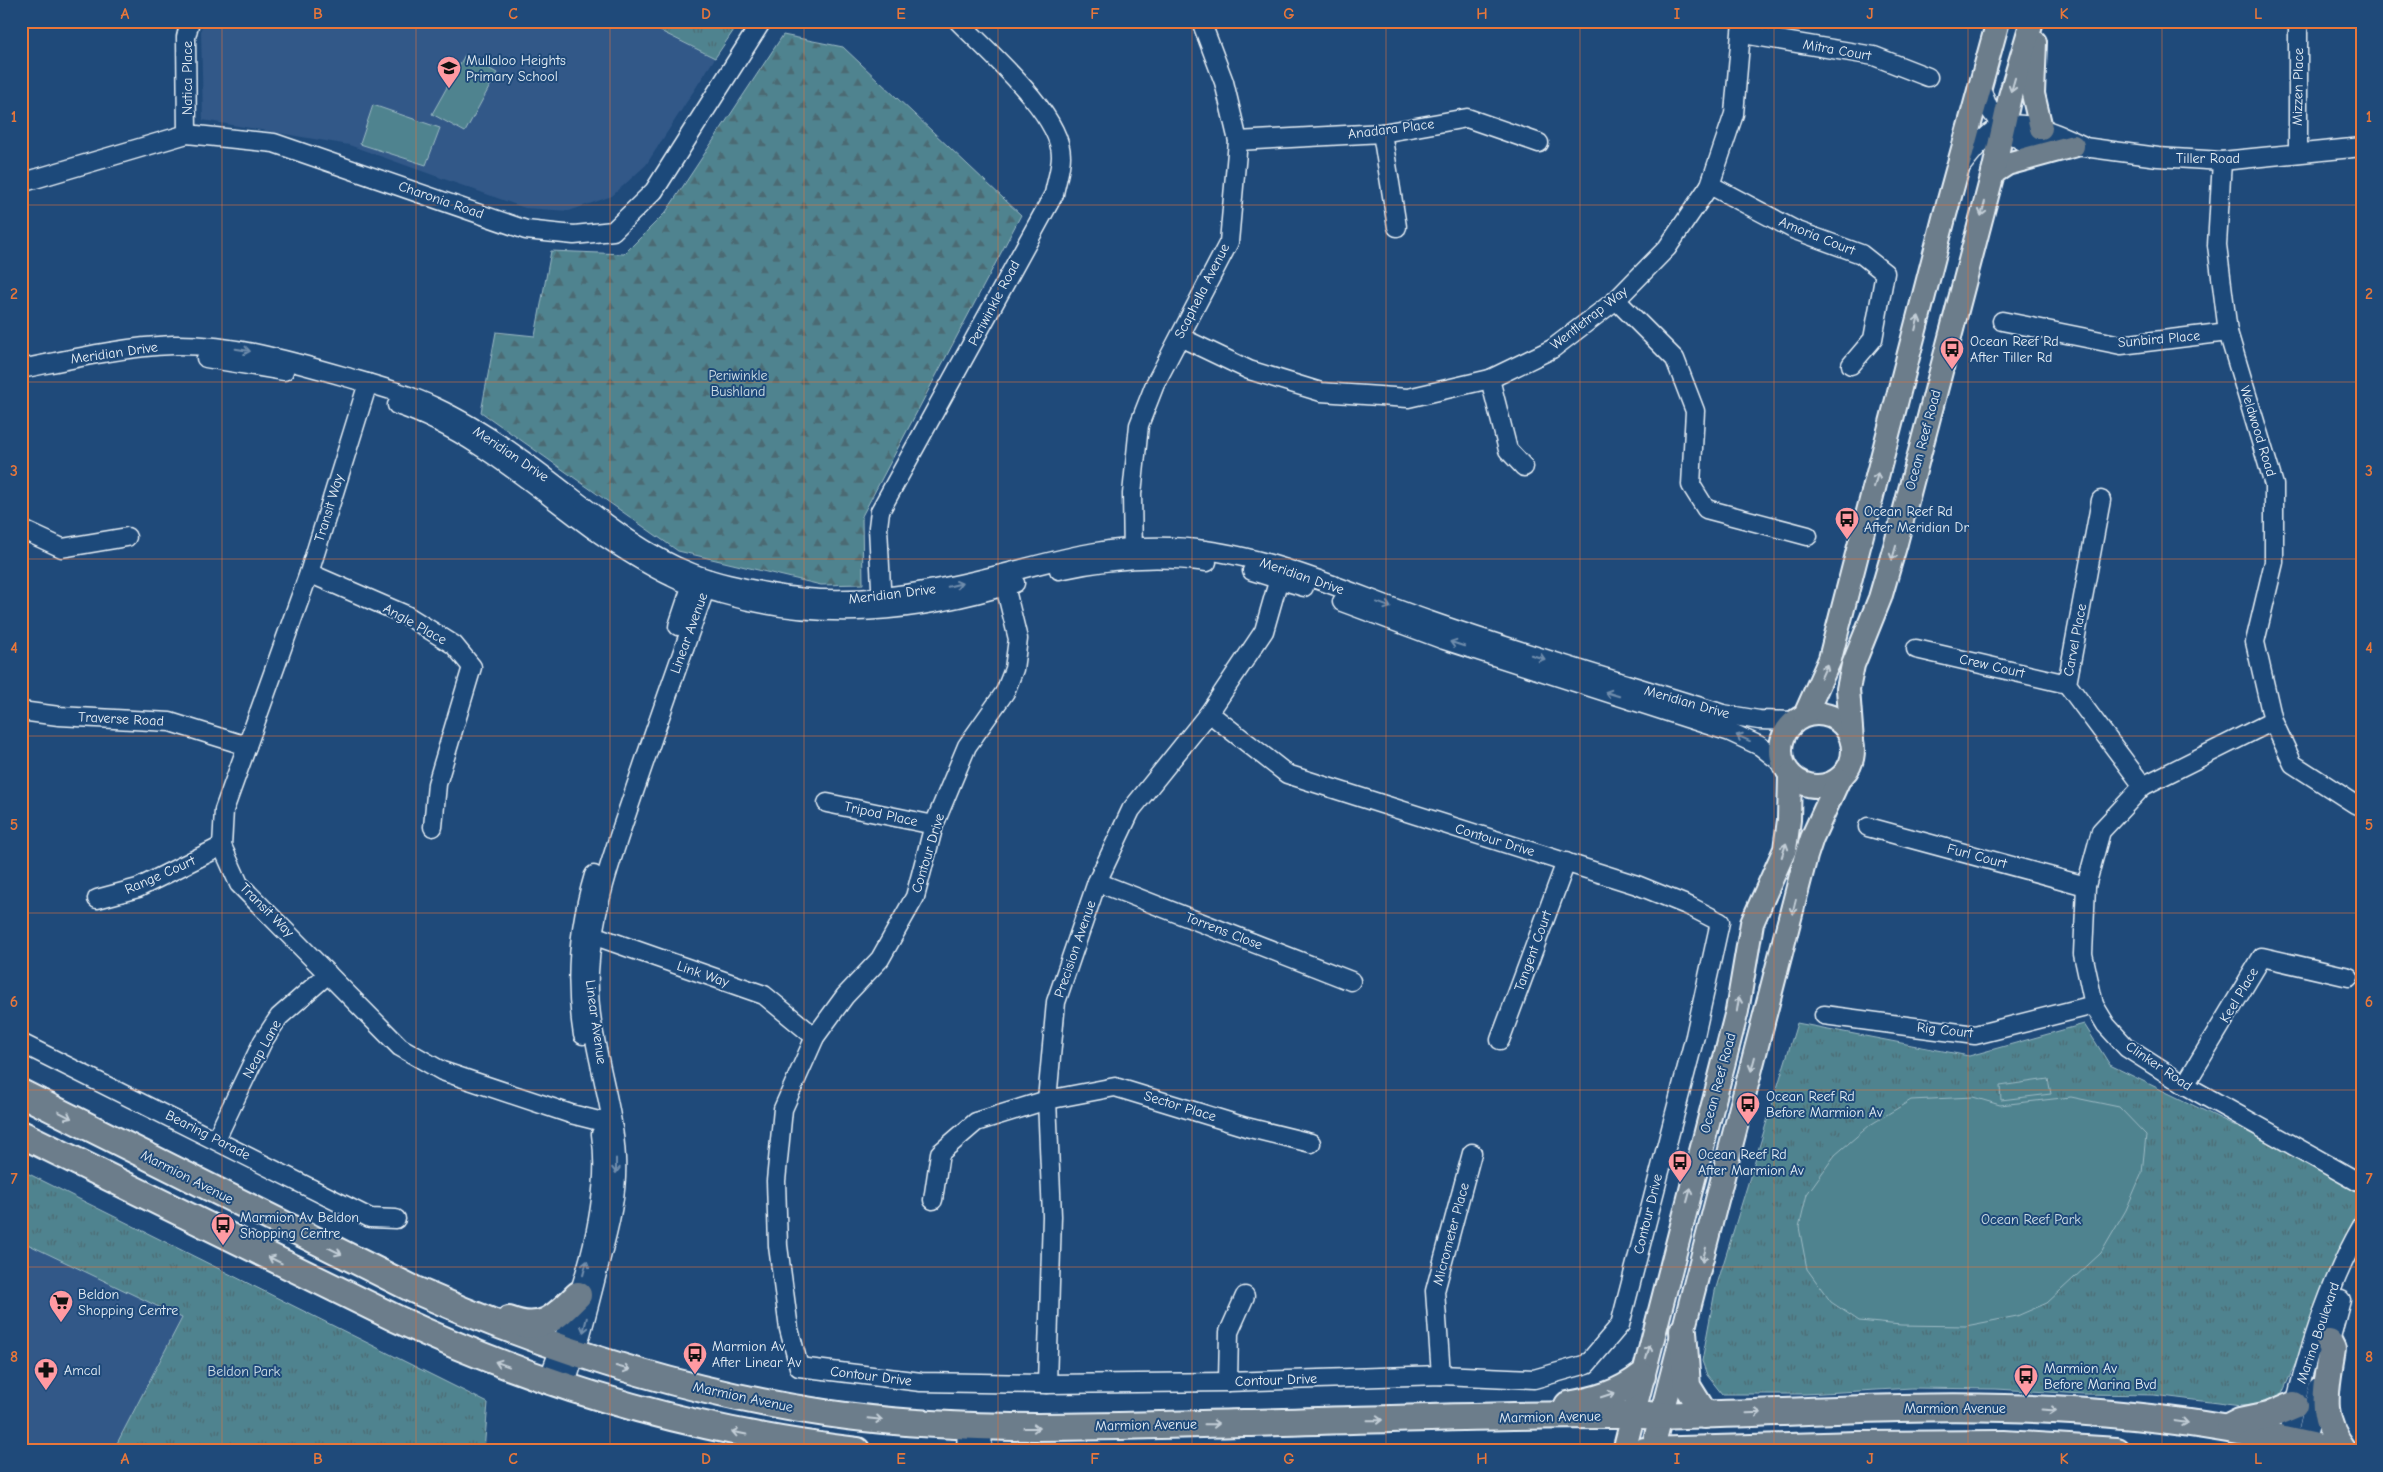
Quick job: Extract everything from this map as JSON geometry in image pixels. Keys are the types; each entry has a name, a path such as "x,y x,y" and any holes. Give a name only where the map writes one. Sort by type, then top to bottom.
{"highway":[{"name":"Marmion Avenue","path":"21,1093 415,1290 479,1318 568,1351 672,1382 761,1402 974,1439 1412,1419 1705,1415 1884,1408 2000,1408 2135,1416 2227,1428 2294,1448 2333,1451"},
{"path":"29,1141 439,1339 557,1383 701,1425 788,1443 857,1451"},
{"path":"415,1290 427,1288 514,1322 531,1325 550,1321 578,1295"},
{"path":"1683,1331 1687,1386 1705,1415"},
{"path":"2329,1344 2332,1349 2325,1407 2332,1436 2344,1451"},
{"path":"1412,1419 1452,1405 1543,1406 1590,1401 1626,1388 1642,1376"},
{"path":"2227,1428 2240,1422 2268,1416 2294,1405"},
{"path":"1645,1451 2004,1444 2117,1451"}],"main road":[{"path":"1799,718 1816,713 1834,718 1847,730 1852,741 1851,762 1839,779 1819,786 1803,784 1786,770 1780,753 1781,741 1786,730 1799,718 1834,643 1956,172 1981,89 1998,21"},
{"path":"2034,21 2033,94 2040,128"},
{"name":"Ocean Reef Road","path":"1852,741 1848,690 1853,665 1880,598 1896,544 1993,173 2010,96 2034,21"},
{"path":"1993,173 2007,164 2078,146"},
{"name":"Ocean Reef Road","path":"1624,1451 1737,1011 1747,940 1752,923 1785,849 1789,827 1786,770"},
{"name":"Ocean Reef Road","path":"1652,1451 1806,856 1812,838 1839,779"}],"street":[{"name":"Natica Place","path":"187,134 186,37 190,21"},
{"name":"Charonia Road","path":"21,183 187,134 274,143 526,230 574,235 613,232 654,191 762,21"},
{"name":"Periwinkle Road","path":"882,604 878,527 880,511 1054,194 1061,156 1053,127 1040,106 958,21"},
{"name":"Scaphella Avenue","path":"1133,553 1132,494 1139,425 1155,384 1229,242 1238,141 1224,82 1200,21"},
{"name":"Mizzen Place","path":"2298,21 2298,153"},
{"name":"Mitra Court","path":"1743,28 1874,56 1928,77"},
{"name":"Wentletrap Way","path":"1180,336 1249,370 1320,392 1408,398 1490,379 1552,349 1616,300 1667,248 1710,185 1734,114 1743,28"},
{"name":"Tiller Road","path":"1981,89 1988,107 2003,128 2020,140 2056,146 2078,146 2158,158 2222,161 2362,146"},
{"name":"Anadara Place","path":"1238,141 1382,133 1467,118 1539,143"},
{"name":"Tiller Road","path":"1956,172 1994,130 2021,124 2060,134 2078,146"},
{"path":"1382,133 1397,227"},
{"name":"Weldwood Road","path":"2222,161 2217,245 2228,332 2274,485 2274,562 2255,642 2273,721 2293,764 2354,804 2362,806"},
{"name":"Amoria Court","path":"1710,185 1795,230 1860,254 1885,273 1873,339 1851,365"},
{"path":"1616,300 1675,359 1695,411 1691,484 1706,509 1808,536"},
{"name":"Sunbird Place","path":"2002,321 2121,345 2228,332"},
{"name":"Meridian Drive","path":"21,369 127,349 172,345 240,349 366,388 431,405 479,431 637,544 700,582 811,599 882,604 911,595 1061,570 1133,553 1162,558 1201,561 1280,574 1499,645 1723,714 1759,720 1799,718"},
{"name":"Meridian Drive","path":"21,380 130,361 197,357 223,359 366,388"},
{"path":"1490,379 1508,450 1524,467"},
{"name":"Transit Way","path":"366,388 309,573 224,810 222,846 239,884 400,1047 442,1071 605,1121"},
{"name":"Carvel Place","path":"2102,500 2067,684 2143,786"},
{"path":"21,529 62,548 127,537"},
{"name":"Angle Place","path":"309,573 406,615 454,645 472,667 437,784 433,827"},
{"name":"Meridian Drive","path":"1280,574 1315,591 1444,640 1730,732 1760,746 1786,770"},
{"name":"Precision Avenue","path":"1047,1384 1052,1216 1047,1100 1056,1002 1097,882 1131,810 1209,713 1264,631 1280,574"},
{"name":"Contour Drive","path":"1002,580 1018,639 1014,669 1005,692 967,746 934,825 914,897 880,959 845,996 815,1037 783,1109 776,1181 779,1255 789,1328 799,1367 921,1382 1047,1384 1228,1382 1441,1375 1534,1379 1587,1364 1620,1325 1695,1036 1720,922 1637,885 1287,774 1209,713"},
{"name":"Linear Avenue","path":"568,1351 582,1338 614,1202 616,1157 605,1121 579,1010 577,965 596,912 612,856 700,582"},
{"name":"Crew Court","path":"1916,649 2067,684"},
{"name":"Traverse Road","path":"21,711 58,716 170,722 247,746"},
{"name":"Clinker Road","path":"2273,721 2143,786 2101,831 2086,886 2084,954 2094,1005 2106,1025 2127,1048 2185,1085 2362,1184"},
{"name":"Tripod Place","path":"827,803 934,825"},
{"name":"Furl Court","path":"1868,827 2086,886"},
{"name":"Range Court","path":"97,899 138,888 222,846"},
{"name":"Tangent Court","path":"1500,1040 1566,862"},
{"name":"Torrens Close","path":"1097,882 1351,981"},
{"name":"Link Way","path":"587,933 764,995 815,1037"},
{"name":"Keel Place","path":"2185,1085 2262,956 2349,977"},
{"name":"Neap Lane","path":"216,1139 264,1041 279,1017 328,974"},
{"name":"Rig Court","path":"1824,1015 1975,1035 2094,1005"},
{"name":"Bearing Parade","path":"21,1043 216,1139 370,1218 396,1220"},
{"name":"Sector Place","path":"932,1200 940,1153 976,1122 1047,1100 1115,1087 1246,1127 1311,1143"},
{"name":"Linear Avenue","path":"557,1383 568,1351 578,1295 603,1184 605,1121"},
{"name":"Micrometer Place","path":"1441,1375 1435,1291 1472,1153"},
{"name":"Marina Boulevard","path":"2294,1448 2289,1430 2294,1405 2335,1282 2362,1226"},
{"name":"Marina Boulevard","path":"2294,1448 2307,1433 2344,1290 2362,1252"},
{"path":"1228,1382 1229,1332 1245,1296"}],"shaded area":[{"name":"Mullaloo Heights Primary School","path":"204,21 640,21 715,58 646,165 612,196 569,211 525,208 349,145 203,120 201,29"},
{"name":"Beldon Shopping Centre","path":"21,1241 182,1318 113,1451 21,1451"}],"green space":[{"path":"640,21 740,21 715,58"},
{"name":"Periwinkle Bushland","path":"783,35 843,47 1021,215 862,516 863,584 821,585 678,551 481,412 496,332 535,336 551,251 624,254 666,212"},
{"path":"465,55 497,73 465,132 432,114"},
{"path":"373,105 440,128 426,165 360,144"},
{"name":"Ocean Reef Park","path":"1797,1023 1969,1056 2084,1024 2110,1065 2362,1190 2362,1199 2312,1326 2282,1394 2262,1404 2241,1406 2154,1395 2083,1394 1996,1389 1912,1388 1805,1394 1722,1394 1707,1375 1702,1361 1715,1291"},
{"path":"2048,1079 2051,1094 2001,1100 2000,1086"},
{"path":"1973,1097 2000,1105 2071,1097 2119,1107 2146,1135 2142,1173 2126,1210 2101,1253 2047,1303 2017,1316 1966,1326 1901,1325 1859,1321 1831,1302 1807,1269 1799,1227 1807,1194 1835,1155 1870,1125 1911,1100"},
{"name":"Beldon Park","path":"21,1170 488,1403 484,1451 113,1451 182,1318 21,1241"}],"place":[{"name":"Mullaloo Heights Primary School","path":"449,89"},
{"name":"Ocean Reef Rd After Tiller Rd","path":"1952,370"},
{"name":"Ocean Reef Rd After Meridian Dr","path":"1847,540"},
{"name":"Ocean Reef Rd Before Marmion Av","path":"1748,1125"},
{"name":"Ocean Reef Rd After Marmion Av","path":"1680,1183"},
{"name":"Marmion Av Beldon Shopping Centre","path":"223,1246"},
{"name":"Beldon Shopping Centre","path":"61,1323"},
{"name":"Marmion Av After Linear Av","path":"695,1375"},
{"name":"Amcal","path":"46,1391"},
{"name":"Marmion Av Before Marina Bvd","path":"2026,1397"}]}
